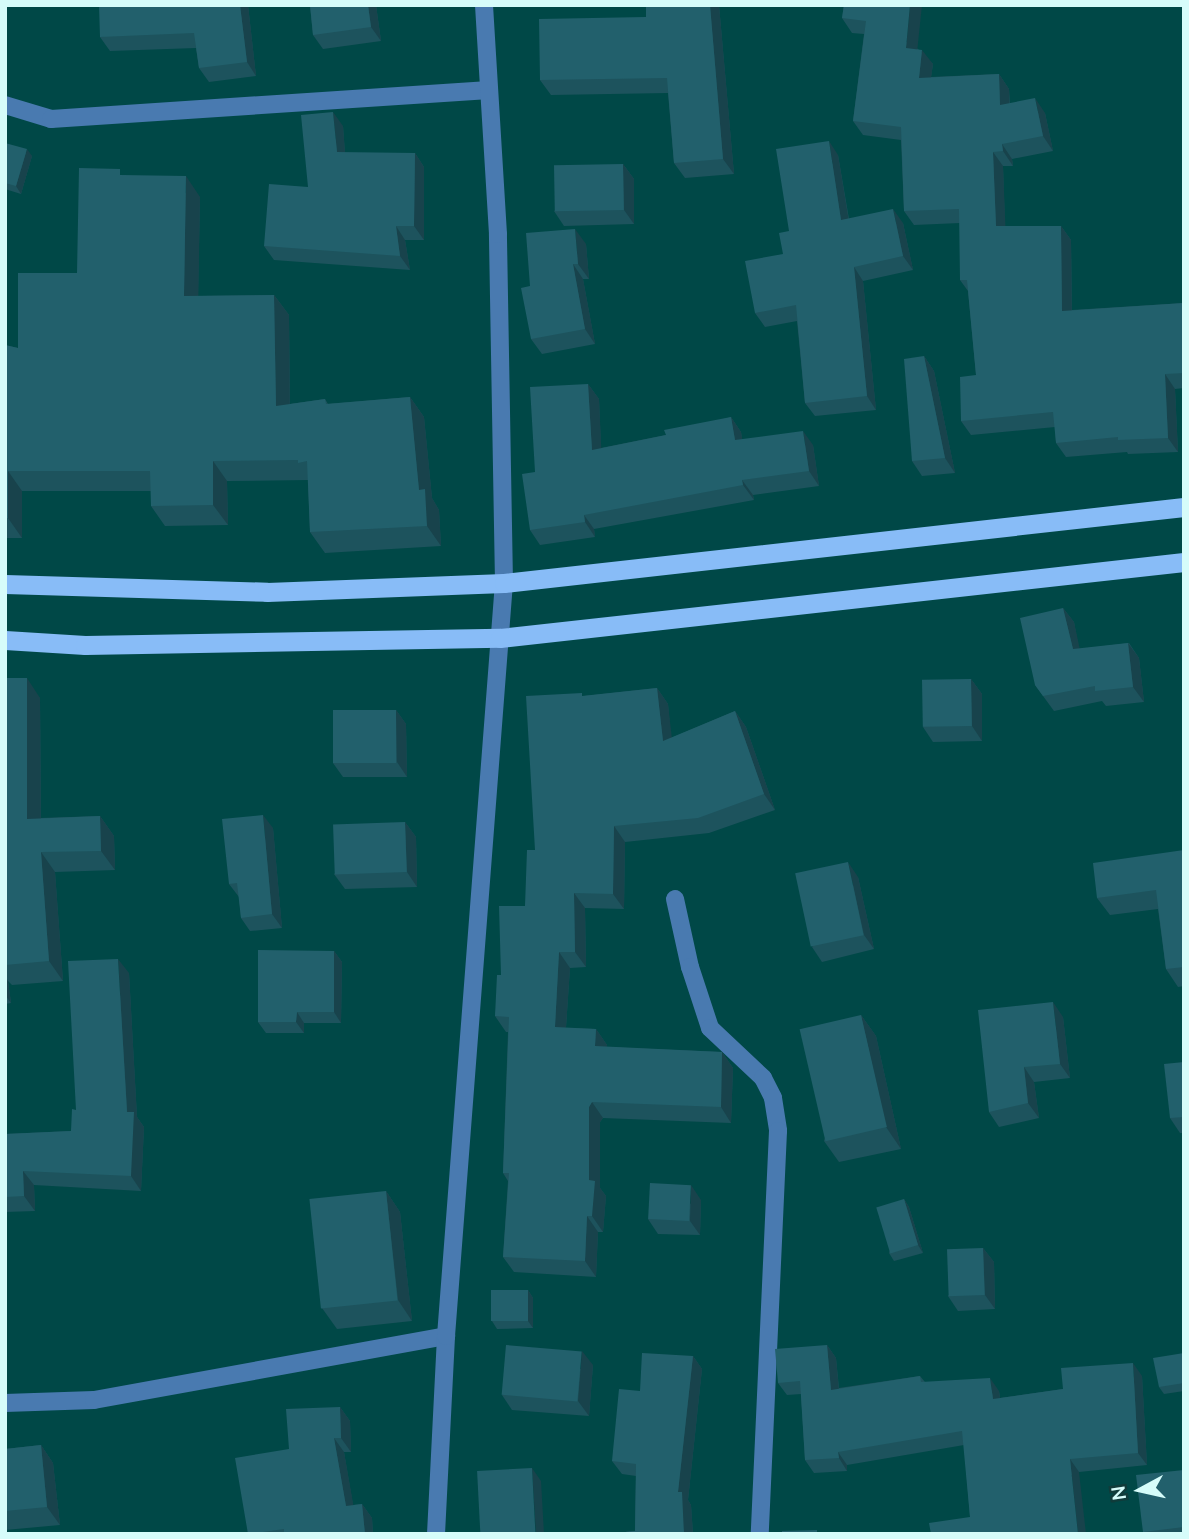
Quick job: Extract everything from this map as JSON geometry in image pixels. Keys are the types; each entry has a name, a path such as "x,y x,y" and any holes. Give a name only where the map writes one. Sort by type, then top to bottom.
{"highway":[{"path":"5,584 267,592 504,583 1184,507"},
{"path":"5,640 85,645 500,638 1184,562"}],"street":[{"path":"436,1534 446,1336 504,583 498,234 484,5"},
{"path":"5,105 51,119 489,90"},
{"path":"675,899 690,967 710,1028 763,1078 772,1098 778,1131 760,1534"},
{"path":"5,1403 94,1400 446,1336"}],"building":[{"path":"99,5 240,5 247,62 199,68 194,33 100,37"},
{"path":"310,5 368,5 371,27 313,35"},
{"path":"646,5 710,5 723,159 674,163 667,78 540,80 539,19 646,17"},
{"path":"844,5 910,5 906,48 922,50 919,78 999,74 1000,105 1035,98 1043,136 1002,144 1003,151 993,152 996,226 1061,226 1062,311 1184,303 1184,373 1165,374 1168,438 1118,440 1118,437 1056,443 1053,412 961,421 960,377 976,375 967,280 960,280 959,209 904,211 901,127 853,121 866,21 842,18"},
{"path":"333,112 337,152 415,153 414,226 396,226 400,256 264,246 269,184 308,187 301,115"},
{"path":"829,141 841,220 893,209 903,256 854,267 867,396 805,403 796,305 755,313 745,261 783,254 779,233 789,231 776,149"},
{"path":"5,143 27,149 16,186 5,183"},
{"path":"623,164 624,210 555,211 554,165"},
{"path":"79,168 120,169 120,175 186,176 184,296 274,295 276,406 325,399 326,404 410,397 419,490 425,489 427,526 310,532 307,461 298,463 298,460 213,461 213,505 151,506 150,471 8,471 8,518 5,518 5,345 18,348 18,273 77,273"},
{"path":"575,229 578,264 573,264 585,329 531,339 521,288 530,286 526,233"},
{"path":"924,356 945,458 912,461 904,359"},
{"path":"588,384 592,450 666,435 664,430 731,417 735,440 803,431 809,471 742,480 743,485 584,515 585,522 530,530 522,474 535,472 530,387"},
{"path":"1063,608 1073,649 1128,643 1133,687 1095,691 1095,686 1043,696 1035,685 1020,618"},
{"path":"5,678 27,678 27,819 100,816 101,851 41,852 49,961 5,965"},
{"path":"971,679 972,726 923,727 922,680"},
{"path":"657,688 663,741 735,711 764,794 698,818 614,826 613,894 574,893 575,952 559,952 555,1027 596,1029 595,1046 722,1052 721,1107 592,1102 589,1107 589,1180 595,1181 592,1216 587,1216 585,1261 503,1257 509,1173 503,1173 509,1017 495,1016 497,975 501,975 499,906 525,906 527,850 535,850 526,696 582,693 582,696"},
{"path":"333,710 396,710 396,763 333,763"},
{"path":"263,815 272,914 241,918 237,883 229,884 222,819"},
{"path":"405,822 407,872 335,874 333,825"},
{"path":"1184,850 1184,967 1166,969 1156,890 1097,898 1093,863"},
{"path":"848,862 864,935 811,947 795,873"},
{"path":"258,950 334,951 334,1012 297,1012 296,1022 258,1022"},
{"path":"118,959 127,1112 134,1112 131,1176 23,1171 24,1196 5,1197 5,1134 71,1131 72,1109 76,1110 68,961"},
{"path":"1053,1002 1060,1064 1024,1067 1028,1103 989,1112 978,1010"},
{"path":"861,1015 887,1127 825,1141 800,1029"},
{"path":"1184,1062 1184,1117 1170,1118 1164,1064"},
{"path":"650,1183 691,1185 689,1221 648,1219"},
{"path":"386,1191 397,1300 321,1308 309,1199"},
{"path":"904,1199 918,1245 890,1253 876,1207"},
{"path":"983,1248 985,1295 949,1296 947,1249"},
{"path":"491,1290 528,1290 528,1321 491,1321"},
{"path":"506,1345 582,1352 577,1401 502,1395"},
{"path":"827,1345 831,1390 920,1376 921,1382 990,1378 993,1399 1063,1389 1061,1368 1133,1363 1138,1453 1070,1459 1078,1534 931,1534 929,1523 970,1517 962,1431 838,1452 839,1458 805,1460 800,1381 778,1383 775,1349"},
{"path":"642,1353 693,1356 678,1492 682,1492 684,1534 605,1534 635,1531 636,1464 612,1461 619,1389 640,1391"},
{"path":"1184,1353 1184,1383 1159,1387 1153,1358"},
{"path":"340,1407 341,1438 334,1438 346,1506 362,1504 365,1534 284,1534 284,1529 248,1534 235,1458 289,1449 286,1409"},
{"path":"41,1445 47,1507 5,1511 5,1449"},
{"path":"532,1468 535,1534 480,1534 477,1471"},
{"path":"1184,1470 1184,1527 1143,1532 1136,1475"},
{"path":"817,1530 817,1534 782,1534 782,1531"}]}
